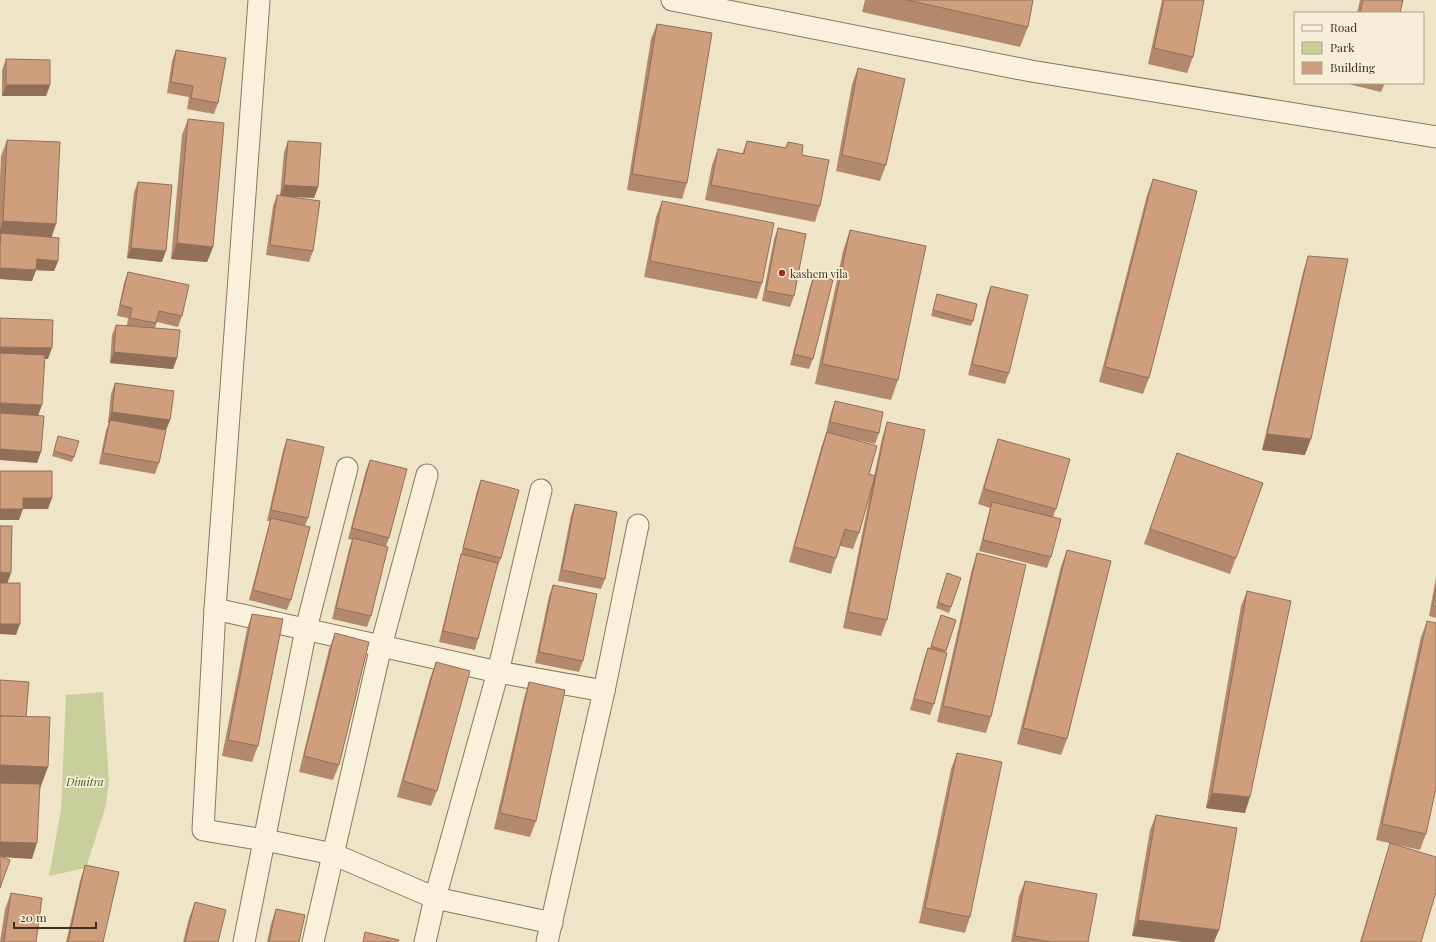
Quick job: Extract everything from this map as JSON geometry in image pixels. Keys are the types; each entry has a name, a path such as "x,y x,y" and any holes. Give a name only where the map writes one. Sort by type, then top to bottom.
{"street":[{"path":"259,0 202,830 265,840 333,854 435,898 549,932 604,691 638,525"},
{"path":"672,0 1032,71 1436,137"},
{"path":"244,942 306,629 347,468"},
{"path":"313,942 381,646 427,475"},
{"path":"425,942 435,898 498,672 541,490"},
{"path":"216,609 498,672 604,691"}],"green space":[{"name":"Dimitra","path":"103,692 109,781 106,805 86,868 49,876 61,810 66,695"}],"building":[{"path":"907,0 1033,0 1028,27"},
{"path":"1164,0 1204,0 1193,57 1154,48"},
{"path":"1363,0 1403,0 1400,12 1360,12"},
{"path":"657,24 712,33 687,183 632,174"},
{"path":"176,50 226,58 218,103 191,98 193,86 171,82"},
{"path":"6,59 50,60 50,85 6,85"},
{"path":"858,68 905,79 886,165 842,155"},
{"path":"188,119 224,123 213,247 177,243"},
{"path":"7,140 60,142 56,224 3,221"},
{"path":"288,141 321,143 318,187 284,185"},
{"path":"747,141 786,148 788,142 803,145 802,155 829,160 820,206 711,185 718,149 744,154"},
{"path":"1153,179 1197,191 1149,378 1105,367"},
{"path":"138,182 172,185 166,251 131,248"},
{"path":"277,195 320,201 313,251 270,245"},
{"path":"662,201 774,223 762,283 650,261"},
{"name":"kashem vila","path":"778,228 806,234 794,296 766,291"},
{"path":"850,230 926,246 898,380 822,364"},
{"path":"1,233 59,238 58,261 37,259 36,270 0,268"},
{"path":"1308,256 1348,259 1311,439 1267,434"},
{"path":"128,272 189,285 182,316 159,311 156,323 130,318 132,308 120,305"},
{"path":"814,275 833,280 813,359 794,354"},
{"path":"991,286 1028,295 1009,373 972,364"},
{"path":"937,294 977,304 973,321 933,310"},
{"path":"0,318 53,320 52,348 0,347"},
{"path":"116,325 180,330 177,358 114,352"},
{"path":"0,353 45,355 42,405 0,403"},
{"path":"115,383 174,391 170,420 112,412"},
{"path":"835,401 883,412 879,433 830,422"},
{"path":"0,413 44,416 41,452 0,449"},
{"path":"110,420 166,430 159,463 103,453"},
{"path":"887,422 925,430 887,620 848,612"},
{"path":"827,432 877,446 869,474 875,476 859,533 845,529 836,558 794,547"},
{"path":"58,436 79,441 74,457 54,451"},
{"path":"287,439 324,447 308,518 271,510"},
{"path":"998,439 1070,459 1056,509 984,489"},
{"path":"1177,453 1263,483 1236,558 1150,529"},
{"path":"370,460 407,469 389,538 352,528"},
{"path":"0,471 52,471 52,498 23,498 23,509 0,509"},
{"path":"481,480 519,490 501,558 463,548"},
{"path":"992,502 1061,519 1051,557 983,540"},
{"path":"575,504 617,512 605,579 562,570"},
{"path":"271,518 310,527 291,600 253,590"},
{"path":"0,526 12,526 11,573 0,572"},
{"path":"353,538 388,547 371,616 336,608"},
{"path":"1067,550 1111,561 1067,739 1023,728"},
{"path":"977,553 1026,565 991,717 943,706"},
{"path":"461,554 498,563 478,639 443,631"},
{"path":"947,573 961,578 951,607 938,603"},
{"path":"0,583 20,583 20,624 0,624"},
{"path":"553,585 597,594 583,661 539,652"},
{"path":"1436,588 1436,606 1433,606"},
{"path":"1247,591 1291,601 1250,797 1212,793"},
{"path":"252,614 283,619 258,746 228,740"},
{"path":"941,615 956,620 946,651 931,646"},
{"path":"1427,621 1436,623 1436,788 1426,834 1382,824"},
{"path":"335,633 369,642 339,765 304,756"},
{"path":"928,648 947,653 934,704 914,699"},
{"path":"436,662 470,671 437,791 403,781"},
{"path":"0,680 29,682 26,717 0,716"},
{"path":"529,682 565,690 536,821 500,813"},
{"path":"0,716 50,717 48,767 0,765"},
{"path":"957,753 1002,762 970,917 925,908"},
{"path":"0,783 40,784 37,843 0,842"},
{"path":"1156,815 1237,828 1219,930 1138,920"},
{"path":"1390,843 1436,857 1436,892 1421,942 1361,942"},
{"path":"0,856 10,860 0,888"},
{"path":"85,865 119,872 103,942 68,942"},
{"path":"1025,881 1097,894 1088,942 1051,942 1015,936"},
{"path":"11,893 42,898 36,942 4,942"},
{"path":"195,902 226,910 218,942 185,942"},
{"path":"276,909 305,915 299,942 269,942"},
{"path":"365,932 399,940 398,942 363,942"}],"place":[{"name":"kashem vila","path":"782,273"}]}
